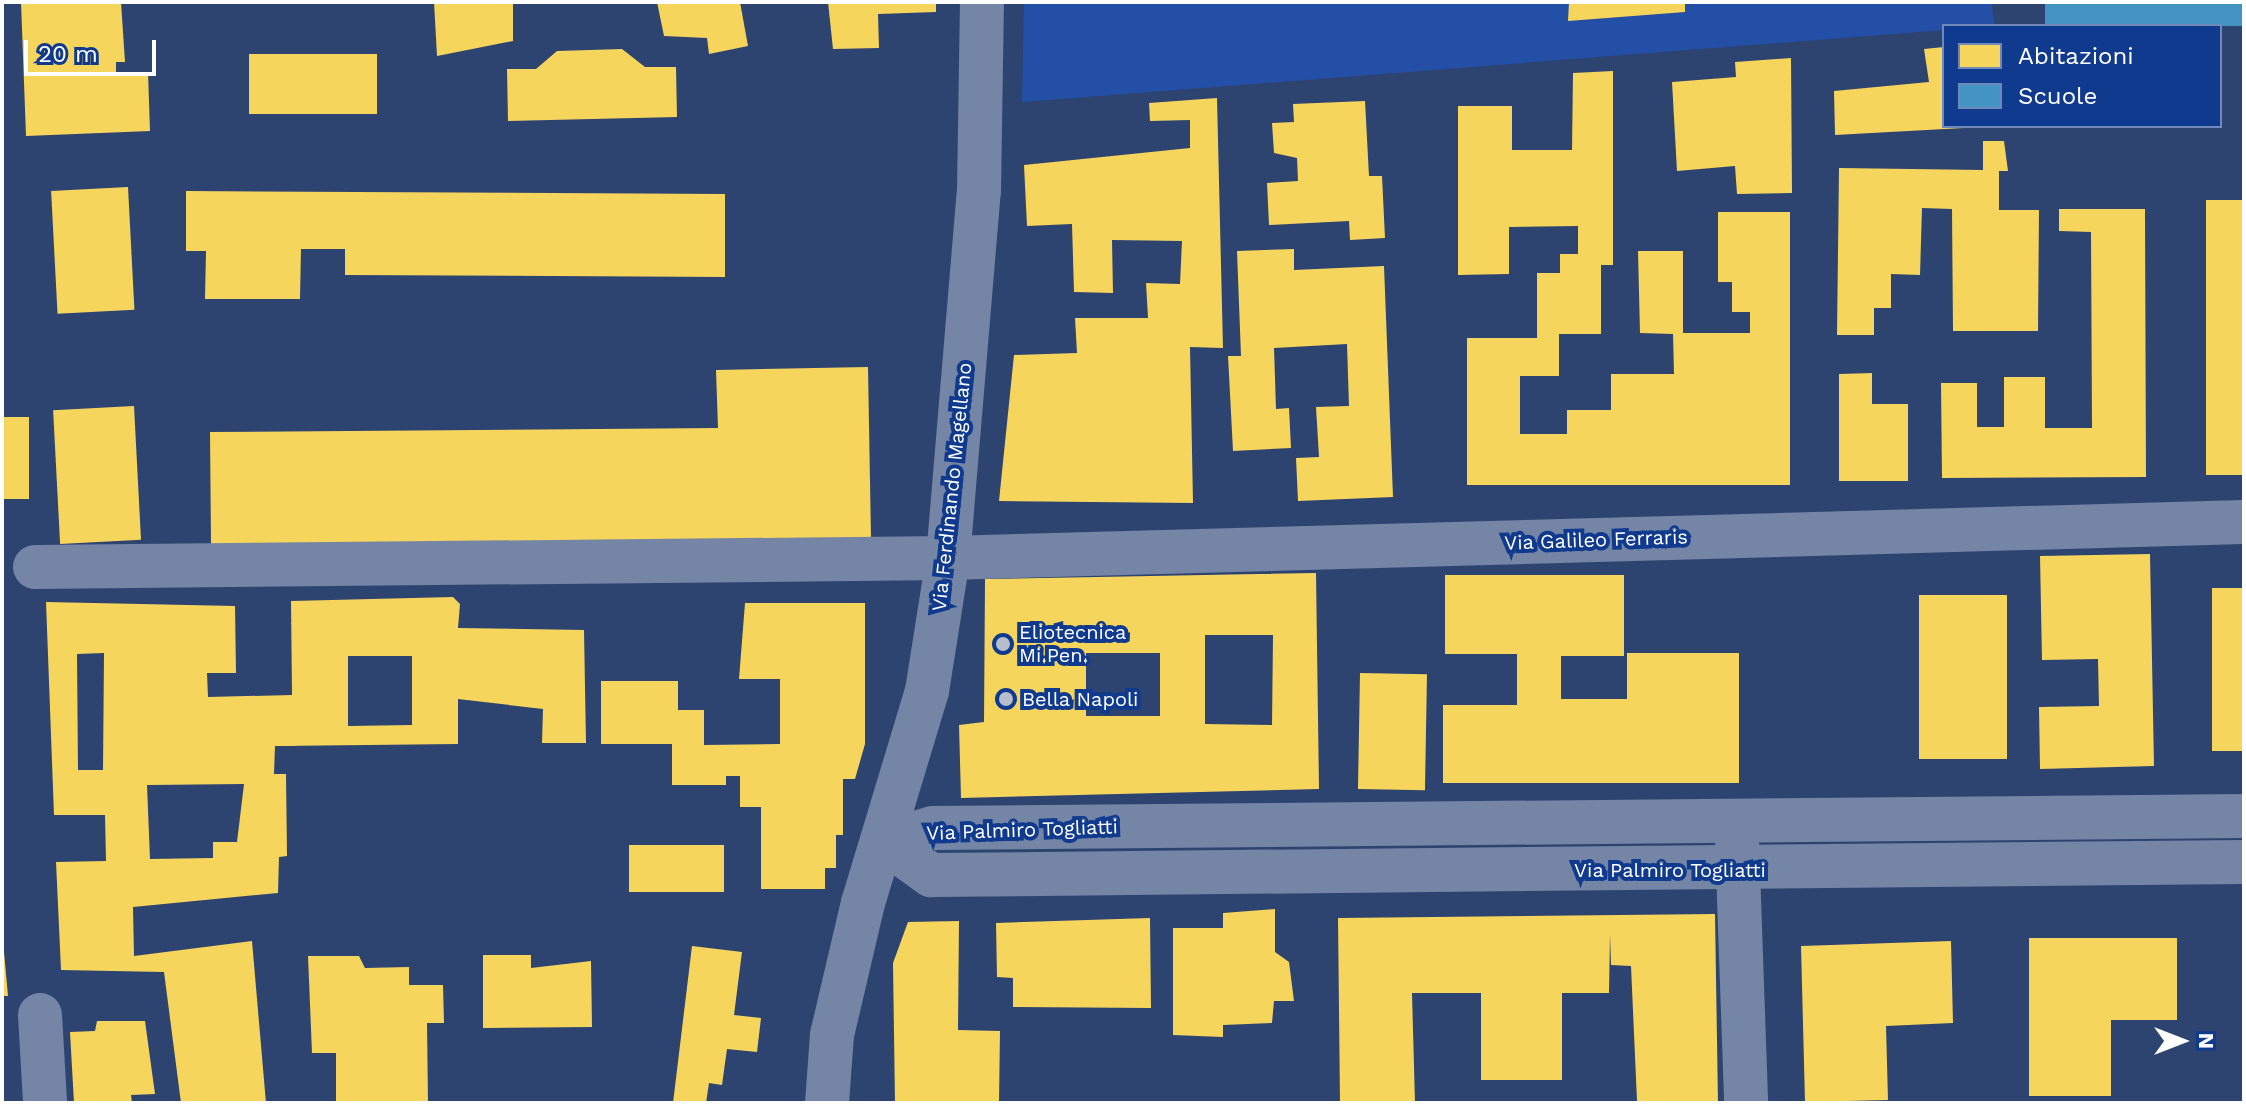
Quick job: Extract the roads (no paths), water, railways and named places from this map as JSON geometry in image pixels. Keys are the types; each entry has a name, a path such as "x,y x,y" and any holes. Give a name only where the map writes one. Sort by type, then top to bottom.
{"street":[{"name":"Via Ferdinando Magellano","path":"827,1103 832,1035 927,691 948,558 979,191 982,2"},
{"name":"Via Galileo Ferraris","path":"35,567 948,558 2244,522"},
{"name":"Via Palmiro Togliatti","path":"885,842 933,828 2244,816"},
{"path":"1737,823 1746,1103"},
{"name":"Via Palmiro Togliatti","path":"885,842 931,875 1738,870 2244,862"},
{"path":"40,1015 45,1103"}],"place":[{"name":"Eliotecnica Mi.Pen.","path":"1003,644"},
{"name":"Bella Napoli","path":"1006,699"}]}
